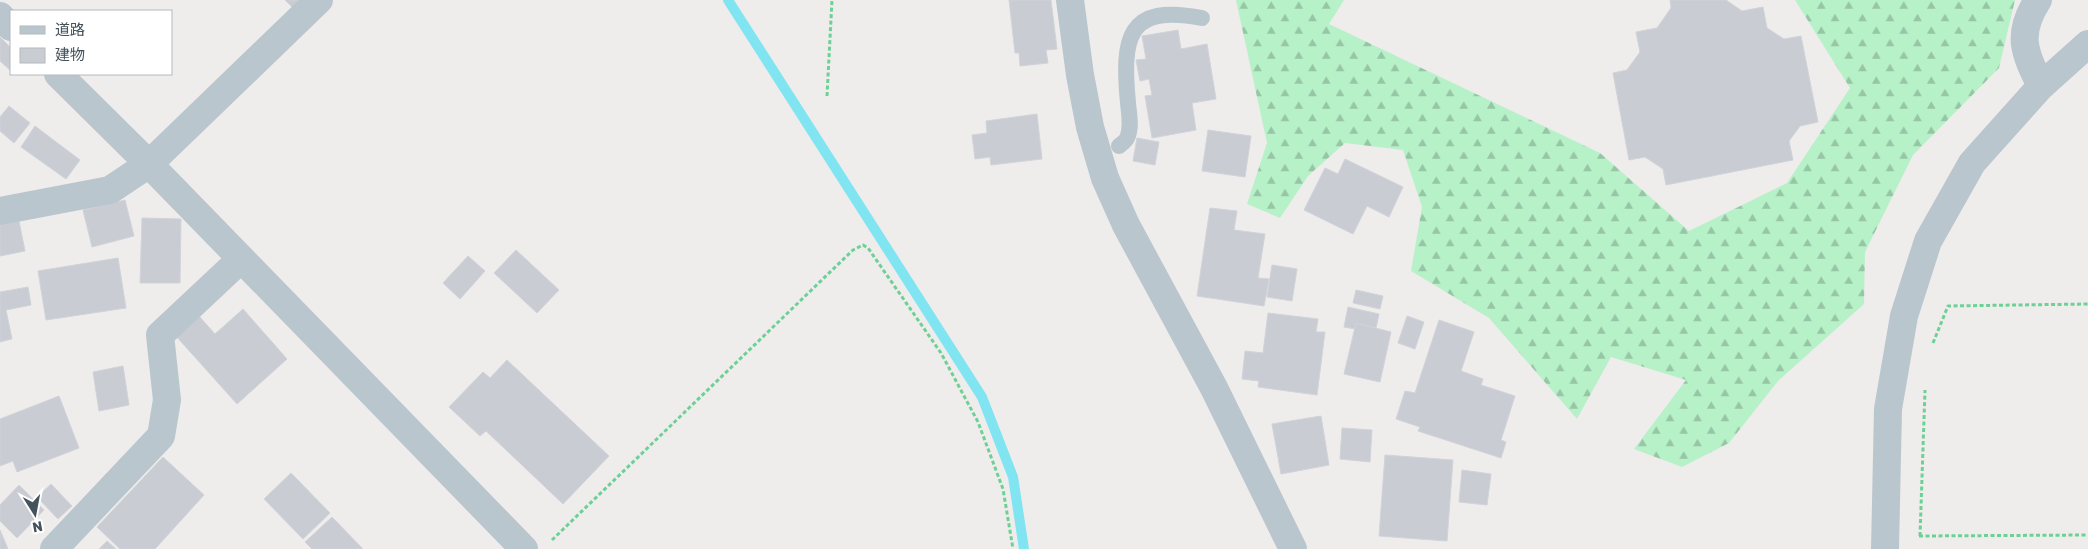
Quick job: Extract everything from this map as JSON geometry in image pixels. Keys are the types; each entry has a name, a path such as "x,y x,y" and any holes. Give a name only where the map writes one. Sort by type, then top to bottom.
{"street":[{"path":"0,211 110,190 149,164 319,0"},
{"path":"1070,0 1089,118 1105,178 1126,225 1214,388 1293,549"},
{"path":"2038,0 2028,16 2023,36 2026,56 2041,86"},
{"path":"0,16 10,26"},
{"path":"1886,542 1888,409 1904,316 1928,242 1972,163 2041,86 2088,44"},
{"path":"59,75 149,164 524,549"},
{"path":"54,549 160,436 167,400 160,335 241,259"}],"lane":[{"path":"1119,146 1127,138 1130,125 1125,74 1126,58 1131,36 1142,21 1157,15 1180,14 1202,18"}],"path":[{"path":"827,96 832,0"},
{"path":"550,542 853,250 863,245 868,248 941,353 978,422 1003,489 1013,549"},
{"path":"1930,350 1948,306 2088,304"},
{"path":"1920,536 1925,388"},
{"path":"1886,542 1920,536 2088,535"}],"green space":[{"path":"1236,0 1344,0 1329,24 1600,153 1689,231 1787,183 1850,88 1795,0 2015,0 1999,68 1913,155 1865,252 1864,304 1778,381 1729,443 1682,467 1634,449 1686,380 1611,357 1577,419 1489,318 1411,271 1422,207 1403,150 1345,143 1308,176 1280,218 1247,204 1267,143"}],"building":[{"path":"285,0 305,0 295,10"},
{"path":"1009,0 1051,0 1057,49 1046,50 1048,63 1020,66 1019,53 1015,53"},
{"path":"1670,0 1726,0 1742,11 1763,7 1767,28 1784,39 1801,36 1818,122 1800,126 1789,141 1793,160 1666,185 1663,169 1645,157 1629,160 1613,73 1627,70 1640,52 1636,32 1657,28 1671,8"},
{"path":"1178,30 1181,49 1207,44 1216,99 1192,103 1196,130 1152,138 1145,96 1152,95 1149,79 1140,81 1136,60 1146,59 1142,36"},
{"path":"0,37 10,47 10,70 0,61"},
{"path":"9,106 30,123 14,143 0,131 0,117"},
{"path":"1037,114 1042,159 991,165 990,157 975,159 972,135 987,133 986,121"},
{"path":"35,126 80,160 66,179 21,147"},
{"path":"1208,130 1251,136 1245,177 1202,171"},
{"path":"1137,138 1159,142 1155,165 1133,161"},
{"path":"1345,159 1403,187 1389,217 1367,206 1353,234 1304,210 1325,168 1338,174"},
{"path":"125,200 134,236 92,247 83,210"},
{"path":"1210,208 1237,211 1234,230 1265,234 1258,278 1269,279 1264,306 1197,296"},
{"path":"142,218 181,219 180,283 140,283"},
{"path":"19,221 25,251 0,256 0,225"},
{"path":"516,250 559,290 537,313 494,273"},
{"path":"468,256 485,271 460,299 443,283"},
{"path":"118,258 126,308 46,320 38,271"},
{"path":"1272,265 1297,269 1292,301 1267,297"},
{"path":"28,287 31,305 6,310 12,339 0,342 0,292"},
{"path":"1356,290 1383,296 1380,309 1353,303"},
{"path":"1348,307 1379,314 1376,328 1356,323 1355,329 1344,327"},
{"path":"243,309 287,359 237,404 175,335 198,315 215,334"},
{"path":"1268,313 1318,319 1316,332 1325,332 1317,395 1258,387 1259,381 1242,379 1245,351 1263,353"},
{"path":"1407,316 1424,322 1415,349 1398,343"},
{"path":"1439,320 1474,332 1461,371 1483,379 1481,385 1515,396 1501,440 1506,442 1501,458 1418,431 1420,427 1396,419 1405,391 1415,393"},
{"path":"1356,323 1391,332 1380,382 1344,374"},
{"path":"507,360 609,456 563,504 486,431 480,436 449,407 483,372 490,378"},
{"path":"123,366 129,405 99,411 93,372"},
{"path":"59,396 79,448 17,472 13,461 0,466 0,419"},
{"path":"1321,416 1329,465 1281,474 1272,424"},
{"path":"1342,428 1372,430 1370,462 1340,459"},
{"path":"1385,455 1453,460 1447,541 1379,536"},
{"path":"163,457 204,495 155,549 120,549 97,527"},
{"path":"1462,470 1491,474 1487,505 1459,502"},
{"path":"291,473 330,513 303,539 264,499"},
{"path":"51,484 72,506 58,519 37,497"},
{"path":"19,485 44,510 17,538 0,521 0,505"},
{"path":"332,517 363,549 312,549 305,542"},
{"path":"0,530 8,549 0,549"},
{"path":"107,541 116,549 99,549"}],"waterway":[{"path":"728,0 982,397 1013,477 1024,549"}]}
